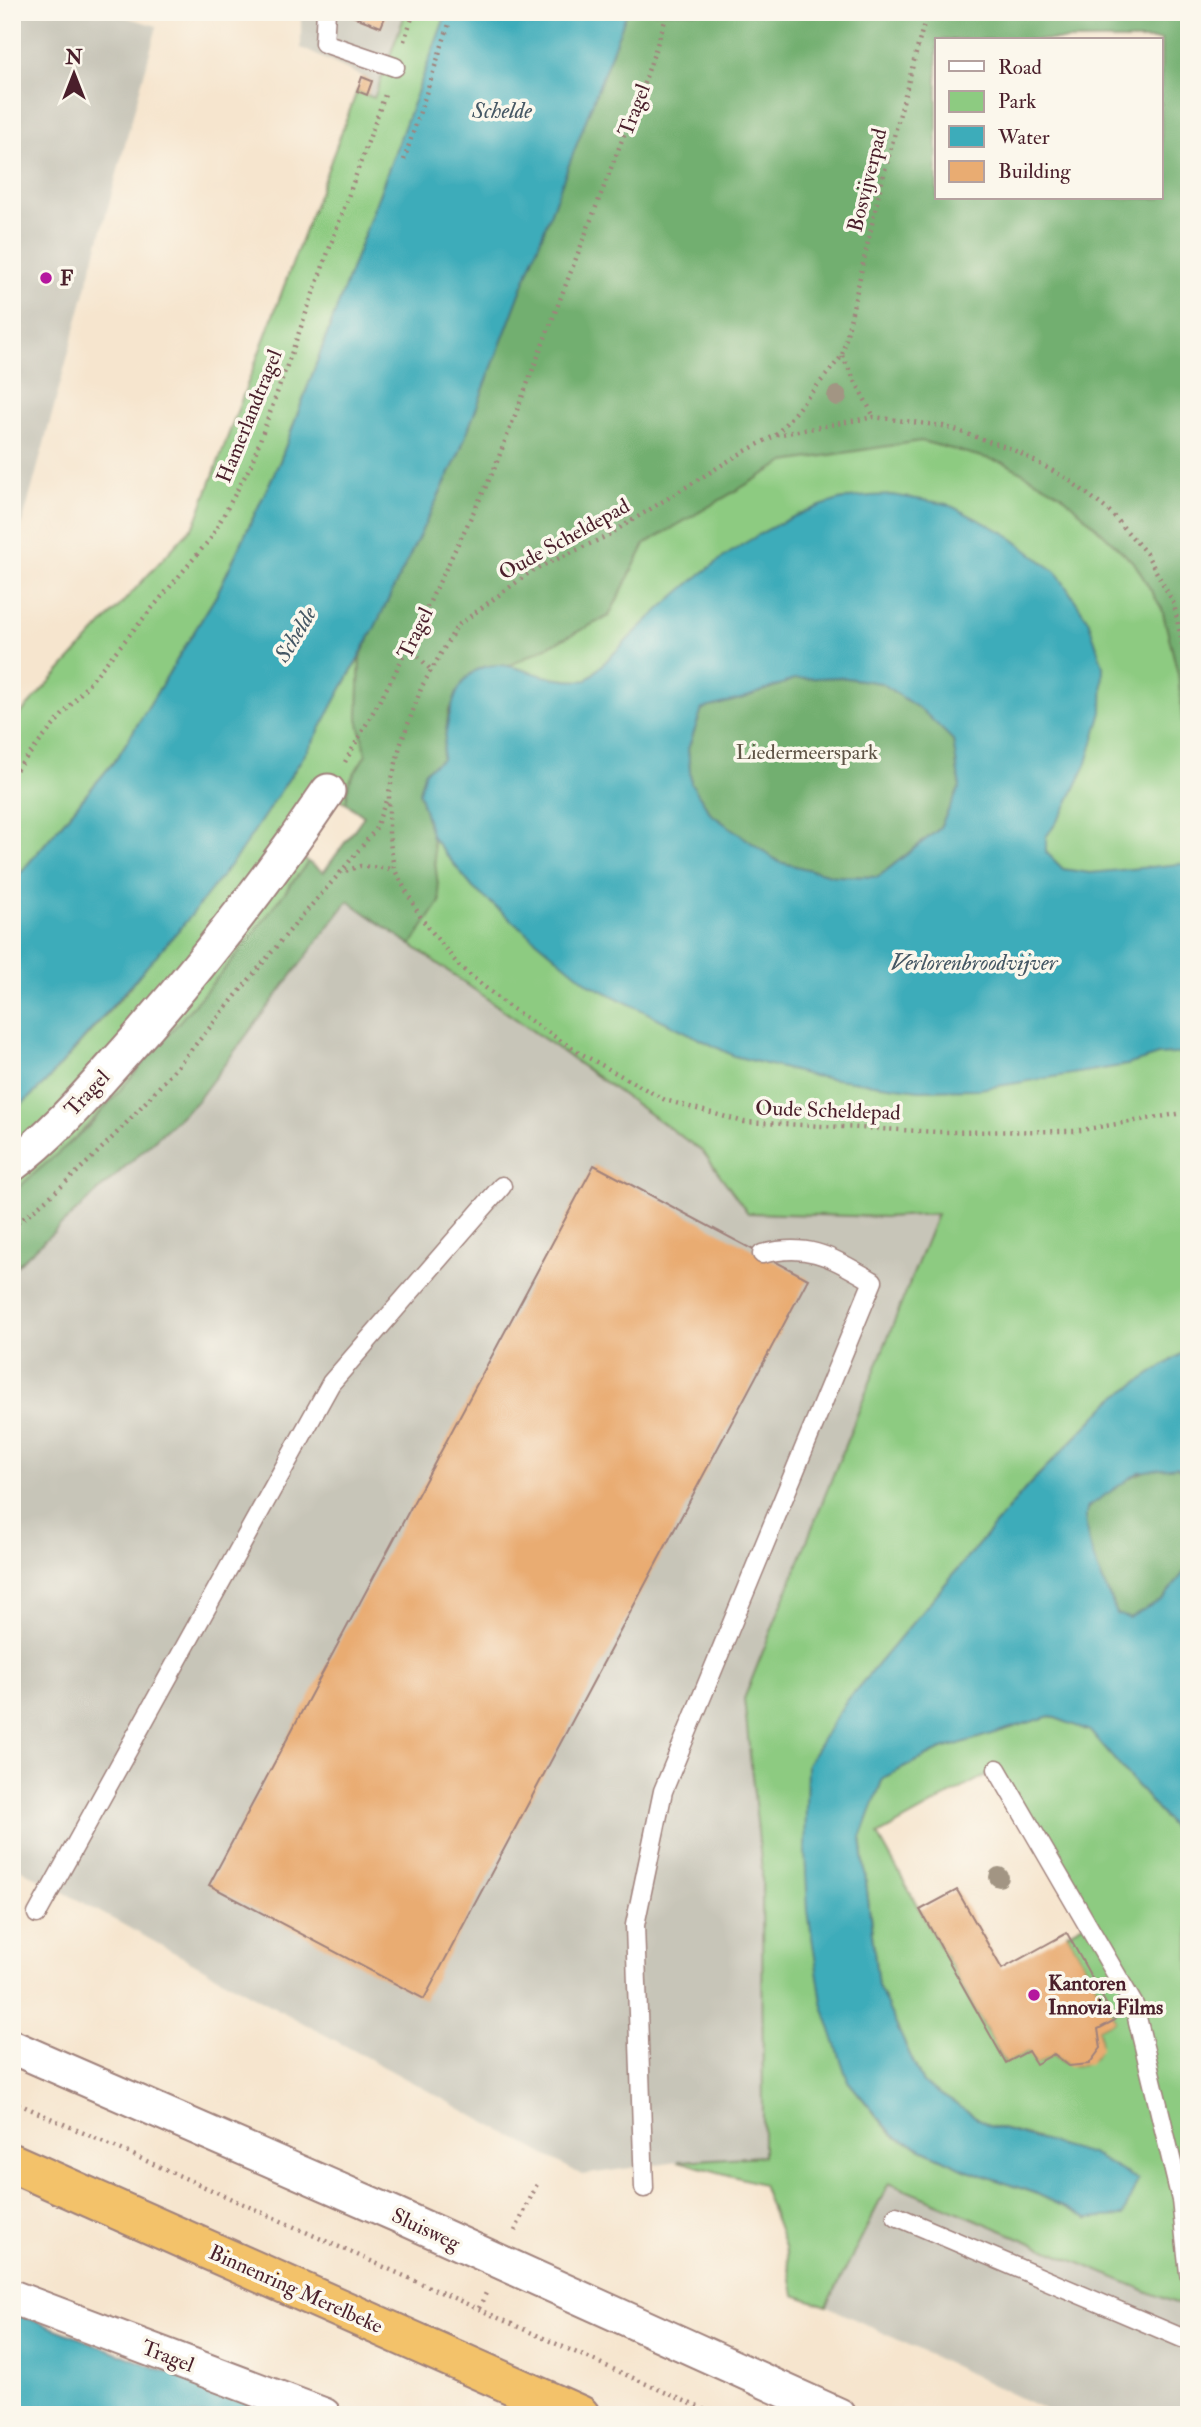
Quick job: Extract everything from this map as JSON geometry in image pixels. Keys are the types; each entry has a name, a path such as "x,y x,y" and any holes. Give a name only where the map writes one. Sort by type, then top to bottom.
{"highway":[{"name":"Binnenring Merelbeke","path":"12,2163 580,2415"}],"street":[{"name":"Tragel","path":"12,1165 73,1110 219,943 273,873 328,791"},
{"name":"Sluisweg","path":"12,2047 384,2209 839,2415"},
{"name":"Tragel","path":"12,2297 324,2415"}],"lane":[{"path":"326,12 324,43 395,67"},
{"path":"37,1914 331,1383 502,1186"},
{"path":"644,2189 635,1925 663,1791 873,1281 819,1252 787,1248 762,1254"},
{"path":"997,1769 1134,2005 1181,2200 1189,2273"},
{"path":"896,2216 1189,2342"}],"path":[{"name":"Hamerlandtragel","path":"12,775 211,538 251,465 414,12"},
{"path":"404,160 453,12"},
{"name":"Tragel","path":"328,791 409,646 493,472 643,86 668,12"},
{"name":"Bosvijverpad","path":"776,435 842,356 880,189 928,12"},
{"path":"842,356 874,417"},
{"name":"Oude Scheldepad","path":"1189,679 1174,604 1146,552 1109,511 1068,479 1012,449 943,426 874,417 776,435 738,455 605,537 533,570 457,626 430,669 400,746 389,792 389,836 394,869 421,918 459,966 508,1006 578,1052 665,1100 744,1122 939,1132 1075,1131 1189,1112"},
{"path":"409,646 430,669"},
{"path":"12,1227 108,1142 166,1081 375,830 389,792"},
{"path":"340,873 367,865 394,869"},
{"path":"12,2101 716,2415"},
{"path":"499,2263 538,2182"}],"shaded area":[{"name":"F","path":"12,12 107,12 157,26 12,562"},
{"path":"301,12 406,12 373,99 357,91 362,76 301,48"},
{"path":"348,900 703,1153 748,1213 885,1217 938,1214 744,1699 762,1870 763,2157 678,2161 582,2175 12,1864 12,1270 196,1102"},
{"path":"889,2183 1189,2309 1189,2415 1056,2415 827,2306"}],"green space":[{"path":"406,12 447,12 280,461 216,596 117,758 12,883 12,723 195,524 357,91 374,98"},
{"path":"627,12 1189,12 1189,791 1178,674 1162,609 1135,564 1062,495 1005,463 921,441 785,462 645,544 609,616 509,666 483,667 449,710 442,759 425,771 419,792 432,837 440,902 411,945 348,901 196,1102 12,1270 12,1193 89,1126 236,956 308,862 324,872 364,816 346,803 349,782 366,754 358,718 360,657 458,456"},
{"name":"Liedermeerspark","path":"692,12 1189,12 1189,1349 1113,1399 1027,1487 844,1704 848,2081 893,2136 965,2169 1035,2193 1088,2218 1037,2138 990,2126 923,2083 878,1986 861,1837 883,1778 939,1750 1050,1716 1090,1731 1189,1847 1189,2309 889,2183 827,2306 794,2295 785,2247 762,2184 678,2161 763,2156 762,1870 744,1699 937,1214 885,1217 748,1213 703,1152 348,900 323,873 364,816 320,785 280,842 308,862 251,937 134,1076 67,1145 12,1193 12,1113 45,1083 126,992 295,770 360,657 358,718 366,754 349,782 347,801","holes":["997,1769 1085,1923 1067,1933 1115,2020 1098,2029 1099,2050 1088,2062 1080,2065 1071,2065 1054,2054 1036,2064 1028,2051 1005,2063 878,1835"]},
{"path":"840,677 881,683 924,712 953,739 960,787 939,829 878,877 835,876 779,862 711,814 691,783 688,749 702,709 744,698 795,679"},
{"path":"1159,1467 1177,1467 1189,1477 1189,1566 1164,1598 1129,1619 1117,1614 1095,1562 1086,1533 1086,1511 1095,1501 1125,1480"}],"water":[{"name":"Schelde","path":"447,12 627,12 458,456 374,629 313,742 241,851 189,918 45,1083 12,1113 12,883 117,758 216,596 280,461"},
{"name":"Verlorenbroodvijver","path":"892,495 947,504 1005,533 1057,573 1088,620 1103,666 1102,712 1087,763 1063,813 1046,837 1046,852 1063,869 1090,873 1189,863 1189,1053 1158,1055 1127,1065 980,1089 919,1090 813,1076 734,1056 589,984 473,888 432,837 419,792 425,771 442,759 447,725 457,692 477,670 493,665 513,667 559,679 587,680 672,598 733,551 766,530 801,513 839,500","holes":["840,677 881,683 924,712 953,740 960,787 939,829 878,877 835,876 779,862 711,814 691,783 688,749 702,709 744,698 795,679"]},
{"path":"1189,1349 1189,1477 1177,1467 1139,1472 1088,1507 1086,1531 1117,1614 1129,1618 1164,1598 1189,1566 1189,1847 1090,1731 1050,1716 939,1750 883,1778 861,1838 878,1986 923,2083 990,2126 1091,2154 1138,2180 1123,2216 1088,2218 1035,2193 965,2169 894,2136 848,2081 822,2003 808,1911 805,1852 807,1764 844,1704 1027,1487 1113,1399"},
{"path":"12,2312 278,2415 12,2415"}],"building":[{"path":"342,12 387,12 381,27"},
{"path":"362,77 372,81 367,95 357,91"},
{"path":"594,1165 808,1279 424,1999 209,1885"},
{"name":"Kantoren Innovia Films","path":"957,1890 1002,1969 1067,1933 1115,2020 1098,2029 1101,2048 1089,2064 1069,2066 1054,2054 1036,2064 1028,2051 1006,2063 920,1910"}],"place":[{"name":"F","path":"46,278"},
{"name":"Kantoren Innovia Films","path":"1034,1995"}]}
